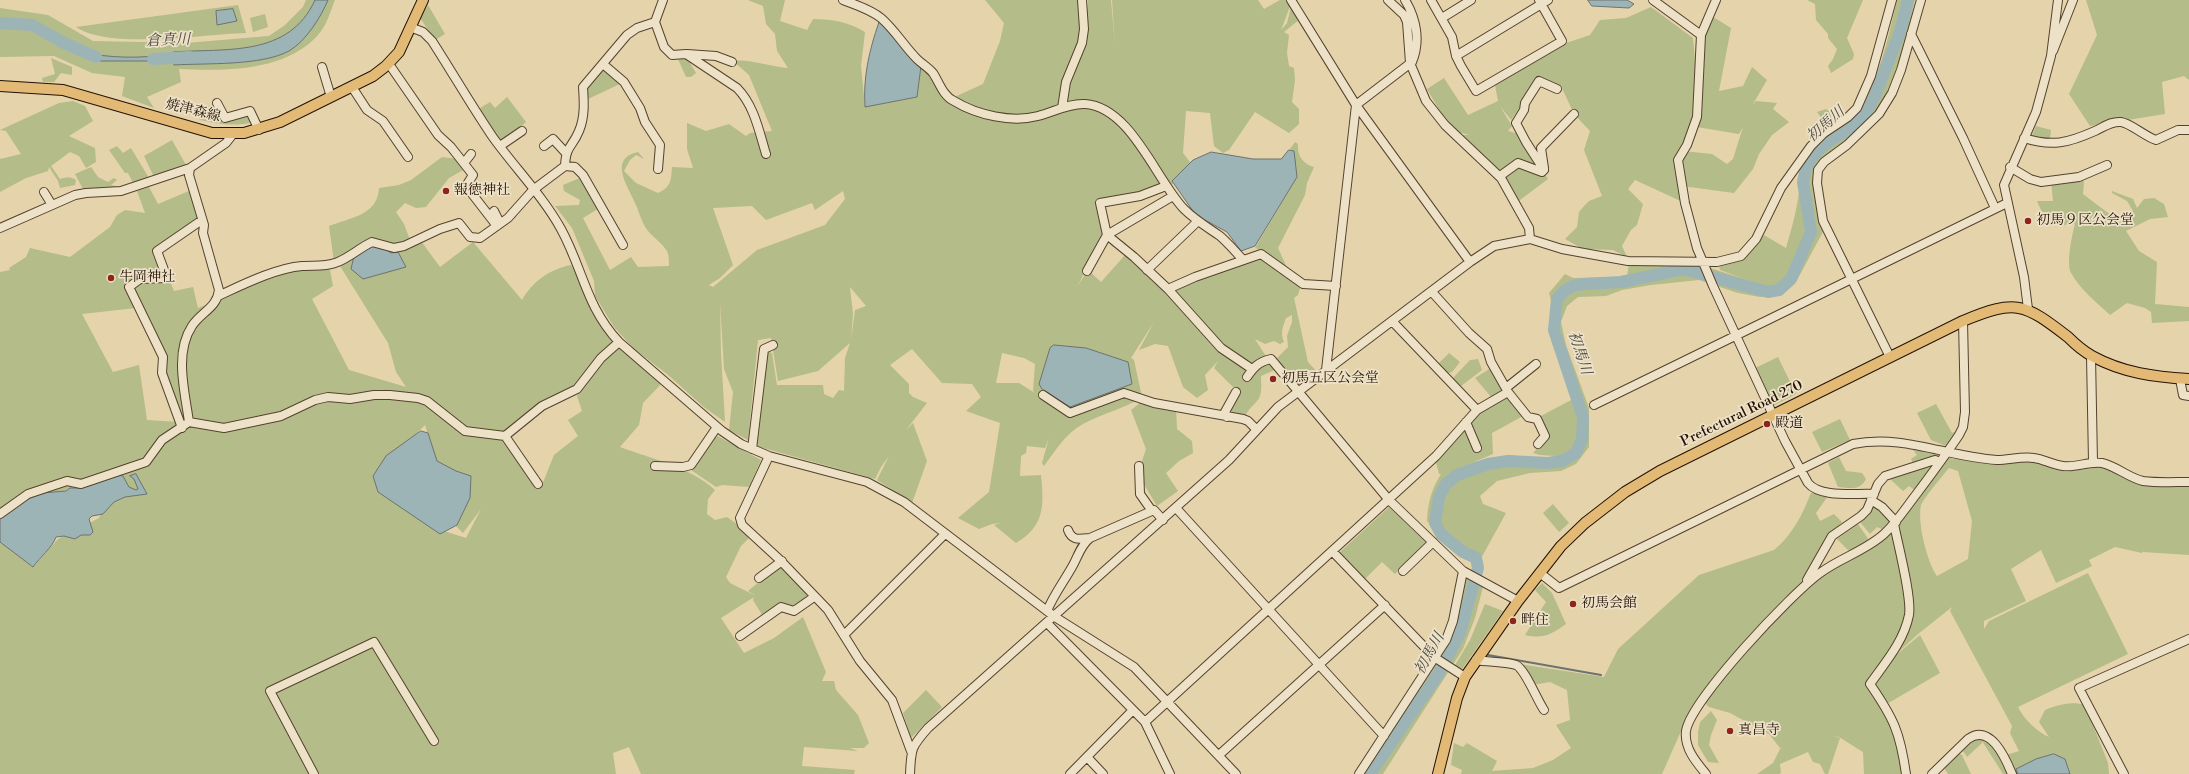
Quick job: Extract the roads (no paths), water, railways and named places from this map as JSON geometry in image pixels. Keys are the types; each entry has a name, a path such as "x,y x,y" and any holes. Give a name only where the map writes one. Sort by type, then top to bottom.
{"main road":[{"name":"焼津森線","path":"0,86 63,90 212,132 233,134 259,130 280,122 352,87 372,76 389,64 399,52 422,0"},
{"name":"Prefectural Road 270","path":"1438,774 1457,698 1465,677 1518,601 1561,546 1585,523 1625,492 1660,471 1963,321 1990,310 2008,306 2028,309 2047,321 2091,356 2130,372 2156,377 2185,379"}],"street":[{"path":"663,0 655,22 668,52 672,55 686,54 716,56 732,62"},
{"path":"843,0 869,10 881,18 918,60 927,66 933,73 946,95 968,108 1008,118 1025,118 1062,108 1086,104 1117,119 1139,142 1173,196 1197,222 1221,237 1243,260"},
{"path":"1062,108 1066,82 1082,43 1084,29 1082,0"},
{"path":"1291,0 1356,105 1470,262"},
{"path":"1388,0 1404,15 1407,22 1410,63 1426,100 1445,124 1500,176 1529,228 1530,239"},
{"path":"1326,370 1356,105 1410,63 1416,54 1416,25 1413,14 1405,0"},
{"path":"1431,0 1452,37 1456,56 1476,91 1562,41 1542,1 1456,56"},
{"path":"1442,18 1471,0"},
{"path":"1653,0 1701,34"},
{"path":"1716,0 1701,34 1697,116 1686,145 1678,160 1686,206 1703,261 1712,283 1735,336 1800,470 1813,489 1821,492 1872,497 1895,523 1908,598 1909,615 1898,644 1870,684 1889,712 1897,729 1906,774"},
{"path":"911,751 916,742 928,728 1055,617 1229,460 1256,429 1278,407 1470,262 1494,246 1530,239 1562,249 1611,259 1717,262 1741,256 1750,248 1794,168 1811,146 1824,133 1848,117 1857,108 1871,76 1892,0"},
{"path":"1890,357 1823,221 1817,183 1818,170 1824,162 1847,145 1879,114 1894,89 1921,0"},
{"path":"2028,309 2024,277 2004,185 2010,167 2036,112 2051,56 2058,0"},
{"path":"2051,56 2058,44 2073,0"},
{"path":"565,166 565,152 578,134 582,123 584,107 583,87 627,35 637,28 655,22"},
{"path":"410,27 423,32 432,41 500,146 560,228 596,312 619,342 717,427 752,449 769,456 866,482 904,502 1055,617 1134,667 1169,701 1236,774"},
{"path":"1911,34 1963,138 1995,208"},
{"path":"686,54 737,88 744,95 750,106 766,154"},
{"path":"389,64 438,135 473,175 466,186 498,225"},
{"path":"603,64 624,82 640,108 645,122 660,145 658,168"},
{"path":"322,67 331,97"},
{"path":"1544,170 1526,142 1516,122 1524,110 1525,103 1539,81 1557,89"},
{"path":"352,87 367,110 383,121 408,157"},
{"path":"217,103 225,118 250,111 259,130"},
{"path":"1544,170 1541,148 1574,114"},
{"path":"2024,138 2044,144 2054,143 2077,138 2110,123 2118,122 2124,123 2144,136 2156,140 2178,130 2189,130"},
{"path":"500,146 522,131"},
{"path":"0,228 52,205 86,193 121,191 190,168 226,143 233,134"},
{"path":"544,146 553,139 565,152"},
{"path":"464,163 471,154"},
{"path":"1500,176 1518,163 1542,172 1544,170"},
{"path":"218,296 260,277 301,266 329,265 338,262 357,248 372,242 396,248 459,223 470,237 480,238 508,218 533,190 565,166 575,168 583,175 623,245"},
{"path":"2010,167 2030,179 2041,182 2079,177 2107,166"},
{"path":"189,422 182,365 186,338 192,325 214,304 219,290 203,233 202,220 189,175 190,168"},
{"path":"1166,186 1140,196 1100,203 1107,235 1168,289 1222,348 1252,369"},
{"path":"44,192 52,205"},
{"path":"1087,271 1107,235 1173,196"},
{"path":"1594,405 2007,203"},
{"path":"494,211 498,225"},
{"path":"182,428 162,373 163,357 129,286 140,279 167,278 156,251 202,220"},
{"path":"1147,270 1197,222"},
{"path":"1168,289 1195,277 1261,254 1303,284 1336,286"},
{"path":"1432,292 1469,333 1487,349 1491,362 1507,390 1528,416 1537,419 1545,436 1538,444"},
{"path":"1392,321 1477,410"},
{"path":"1706,774 1693,757 1687,744 1688,721 1755,635 1805,584 1821,572 1876,540 1895,523 1948,452 1963,427 1965,412 1963,321"},
{"path":"189,422 224,428 281,416 315,400 328,397 350,399 374,395 390,395 418,398 427,401 465,431 504,436 542,406 577,389 601,358 619,342"},
{"path":"752,449 764,349 773,345"},
{"path":"2091,356 2093,462"},
{"path":"1247,377 1252,369 1263,361 1271,359 1389,500 1464,572 1518,601"},
{"path":"1145,722 1333,552 1436,456 1477,410 1507,390 1536,364"},
{"path":"2185,379 2183,395 2189,396"},
{"path":"1227,417 1225,412 1236,392"},
{"path":"1043,394 1070,413 1124,393 1154,403 1248,421 1256,429"},
{"path":"0,514 28,494 67,481 82,484 146,462 162,440 189,422"},
{"path":"1466,422 1477,448"},
{"path":"655,466 683,467 691,464 717,427"},
{"path":"504,436 538,484"},
{"path":"1540,573 1559,588 1853,444 1867,441 1879,440 1922,445 1948,452 1998,460 2033,458 2062,466 2073,466 2093,462 2109,464 2142,480 2189,482"},
{"path":"769,456 740,518 742,525 782,561 814,597 828,610 860,661 892,700 911,751 910,774"},
{"path":"1805,584 1832,536 1862,516 1878,484 1885,476 1934,460 1940,462"},
{"path":"1139,466 1140,494 1152,511 1154,510 1163,520"},
{"path":"1176,508 1384,736"},
{"path":"1047,611 1054,592 1071,568 1083,544 1090,538 1152,511"},
{"path":"1068,530 1071,537 1075,539 1090,538"},
{"path":"844,635 945,534"},
{"path":"1403,571 1433,542"},
{"path":"1333,552 1435,658 1465,677"},
{"path":"759,578 782,561"},
{"path":"1359,774 1446,640 1453,621 1464,572"},
{"path":"740,636 782,608 794,611 814,597"},
{"path":"1219,755 1385,605"},
{"path":"1047,623 1145,722 1170,774"},
{"path":"2124,774 2079,688 2189,639"},
{"path":"314,774 270,691 374,642 434,741"},
{"path":"1476,660 1517,666 1527,678 1536,700 1544,710"},
{"path":"1070,774 1133,710"},
{"path":"1932,774 1968,739 1974,735 1983,734 1992,741 2005,758 2012,774"},
{"path":"1087,757 1103,774"},
{"path":"1937,774 1948,759"}],"water":[{"path":"315,0 328,0 321,14 307,35 289,51 264,59 233,63 174,65 173,52 234,49 272,41 289,32 304,19"},
{"path":"1588,0 1627,0 1634,4 1629,8 1592,6"},
{"path":"233,9 237,21 217,25 216,11"},
{"path":"879,22 882,22 921,66 917,97 865,107 866,75 872,43"},
{"path":"81,52 102,56 125,57 147,57 169,54 169,61 99,61"},
{"path":"1289,150 1294,151 1297,177 1255,246 1241,251 1227,232 1203,219 1193,211 1172,181 1193,160 1211,152 1253,159 1281,159"},
{"path":"372,244 378,244 391,253 398,252 406,267 363,279 351,269 354,256"},
{"path":"1054,345 1086,348 1128,362 1132,384 1070,407 1042,389 1039,384 1050,348"},
{"path":"421,431 428,433 437,461 456,471 471,476 470,498 457,525 440,534 378,492 373,476 386,456"},
{"path":"136,474 147,494 125,497 114,502 103,514 92,516 89,519 93,532 90,535 81,535 75,539 64,536 56,537 52,545 33,567 0,542 0,514 10,506 42,493 66,491 70,488 79,488 118,475 123,476 129,487 136,490 138,489 134,479 130,476"},
{"path":"2054,754 2065,759 2070,774 2018,774 2016,769 2036,759"}],"waterway":[{"name":"初馬川","path":"1370,774 1439,673 1460,633 1478,568 1476,558 1463,552 1441,534 1435,523 1439,497 1446,484 1457,475 1488,464 1508,461 1548,463 1562,461 1576,453 1582,439 1583,417 1554,330 1557,299 1564,291 1573,286 1621,282 1684,269 1768,292 1779,290 1791,279 1811,232 1803,182 1806,168 1813,156 1824,145 1853,127 1866,112 1875,96 1900,32 1908,0"},
{"name":"倉真川","path":"0,23 32,25 64,43 96,57"},
{"name":"倉真川","path":"153,59 190,57"},
{"path":"1488,655 1601,675"}],"place":[{"name":"報徳神社","path":"446,191"},
{"name":"初馬９区公会堂","path":"2028,221"},
{"name":"牛岡神社","path":"111,278"},
{"name":"初馬五区公会堂","path":"1273,379"},
{"name":"殿道","path":"1767,424"},
{"name":"初馬会館","path":"1573,604"},
{"name":"畔住","path":"1513,621"},
{"name":"真昌寺","path":"1730,731"}]}
